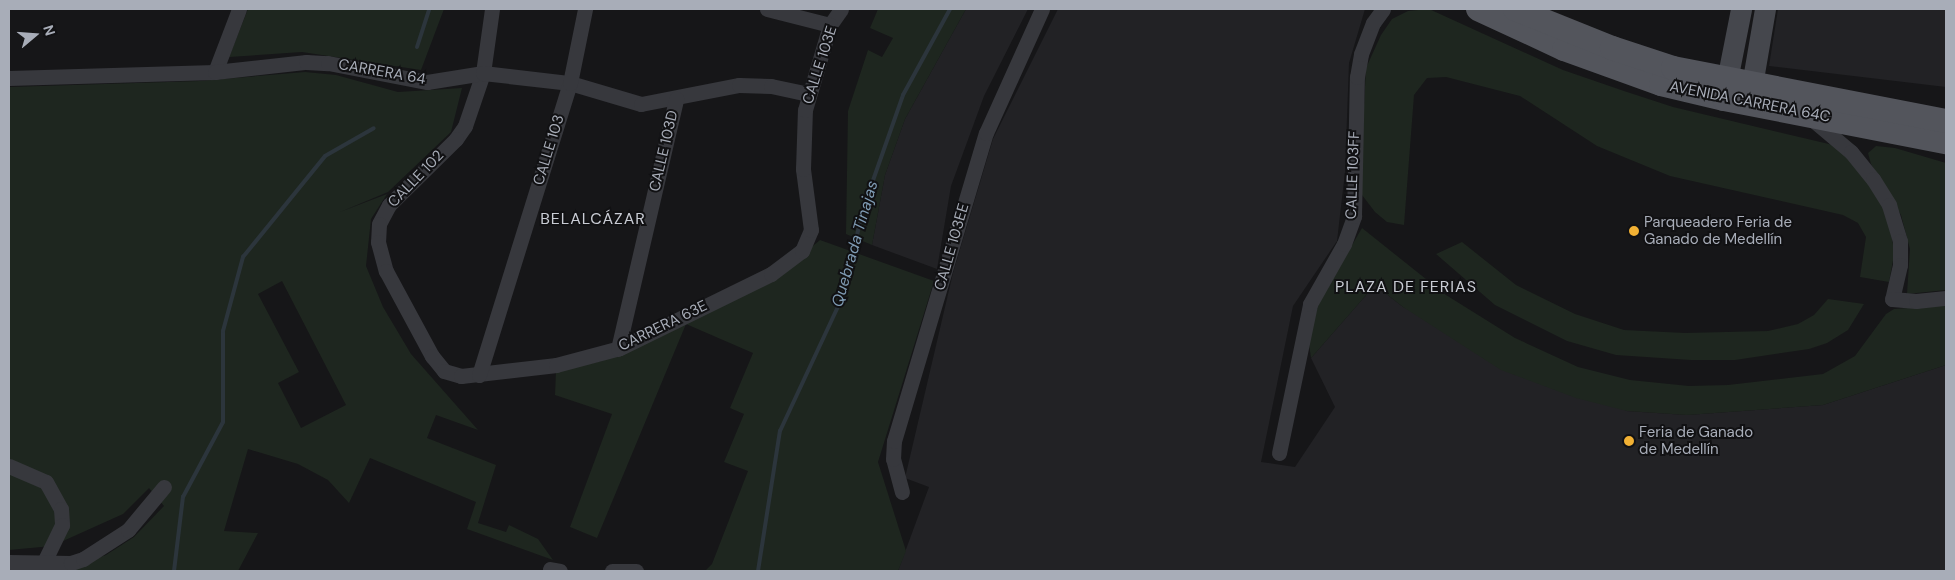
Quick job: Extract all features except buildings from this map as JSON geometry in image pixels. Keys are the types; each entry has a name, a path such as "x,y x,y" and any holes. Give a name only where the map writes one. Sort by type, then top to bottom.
{"main road":[{"name":"AVENIDA CARRERA 64C","path":"1478,9 1564,49 1661,84 1946,142"},
{"name":"AVENIDA CARRERA 64C","path":"1515,9 1619,51 1673,68 1946,121"},
{"path":"1727,80 1741,9"},
{"path":"1752,84 1765,9"}],"street":[{"path":"215,72 239,9"},
{"name":"CALLE 102","path":"444,372 432,356 386,271 378,242 379,224 389,205 456,139 470,113 483,74 492,9"},
{"name":"CALLE 103","path":"479,375 570,82 585,9"},
{"path":"767,9 830,25"},
{"name":"CALLE 103E","path":"808,242 810,214 802,139 808,94 830,25 841,9"},
{"name":"CALLE 103EE","path":"902,492 893,459 894,441 986,133 1042,9"},
{"name":"CALLE 103FF","path":"1279,453 1310,304 1350,229 1354,216 1352,189 1357,76 1361,54 1373,23 1383,9"},
{"name":"CARRERA 64","path":"9,78 215,72 306,62 328,63 427,82 483,74 570,82 641,104 676,99 739,85 771,86 808,94"},
{"name":"CALLE 103D","path":"618,349 676,99"},
{"path":"1802,114 1831,133 1851,152 1889,205 1900,241 1900,265 1892,299 1916,301 1946,298"},
{"name":"CARRERA 63E","path":"444,372 462,376 479,375 556,365 618,349 771,274 790,262 808,242"},
{"path":"9,466 46,482 61,509 62,525 44,562"},
{"path":"9,562 71,563 110,544 128,530 164,488"},
{"path":"612,571 636,571"}],"shaded area":[{"path":"248,9 444,9 421,70 302,52 229,57"},
{"path":"878,9 966,9 905,119 885,175 872,245 846,234 848,111 868,50 882,57 893,38 870,28"},
{"path":"966,9 1028,9 984,96 951,186 937,269 872,245 885,175 905,119"},
{"path":"1058,9 1365,9 1349,63 1345,172 1337,241 1293,306 1261,462 1295,467 1335,407 1311,358 1375,285 1403,307 1627,411 1687,415 1823,405 1946,365 1946,571 898,571 929,487 905,478 953,273 993,139"},
{"path":"1429,9 1563,70 1624,91 1673,107 1833,145 1857,166 1878,195 1891,225 1894,255 1889,282 1860,277 1866,237 1858,223 1843,215 1670,176 1597,146 1520,96 1446,77 1427,78 1414,95 1404,225 1387,222 1375,212 1362,195 1361,162 1366,68 1381,35 1392,19 1408,11"},
{"path":"1778,9 1946,9 1946,87 1769,66"},
{"path":"305,72 336,75 398,92 462,88 451,132 388,192 340,212 387,194 371,219 366,266 383,307 411,354 478,430 436,415 427,438 496,465 478,523 506,532 509,525 538,539 553,560 467,529 476,502 370,458 349,503 328,480 298,464 248,449 224,531 258,533 238,571 60,571 106,555 134,537 164,506 149,488 123,514 52,546 9,550 9,87 200,81","holes":["282,281 346,405 301,428 278,383 299,372 258,294"]},
{"path":"1876,146 1895,148 1946,163 1946,290 1907,294 1910,249 1901,215 1871,164 1868,153"},
{"path":"1362,228 1446,295 1515,338 1578,367 1630,380 1689,386 1728,385 1823,374 1855,356 1886,314 1894,309 1946,305 1946,365 1823,405 1687,415 1627,411 1576,398 1501,370 1403,307 1375,285 1311,358 1308,337 1320,300"},
{"path":"820,240 934,281 878,462 906,551 898,571 705,571 712,564 748,471 724,462 744,414 730,408 753,353 686,324 597,538 570,527 612,414 555,395 556,371 602,361 775,278"},
{"path":"1462,242 1516,285 1575,314 1624,330 1685,333 1768,331 1798,324 1814,315 1828,299 1864,304 1848,330 1827,343 1809,349 1735,360 1691,360 1616,355 1567,341 1495,305 1436,254"}],"waterway":[{"path":"417,47 429,9"},
{"name":"Quebrada Tinajas","path":"758,571 780,431 842,298 864,206 903,95 950,9"},
{"path":"174,571 183,497 223,422 223,331 243,257 325,156 374,128"}],"place":[{"name":"Parqueadero Feria de Ganado de Medellín","path":"1634,231"},
{"name":"Feria de Ganado de Medellín","path":"1629,441"}],"district":[{"name":"BELALCÁZAR","path":"593,219"},
{"name":"PLAZA DE FERIAS","path":"1406,287"}]}
